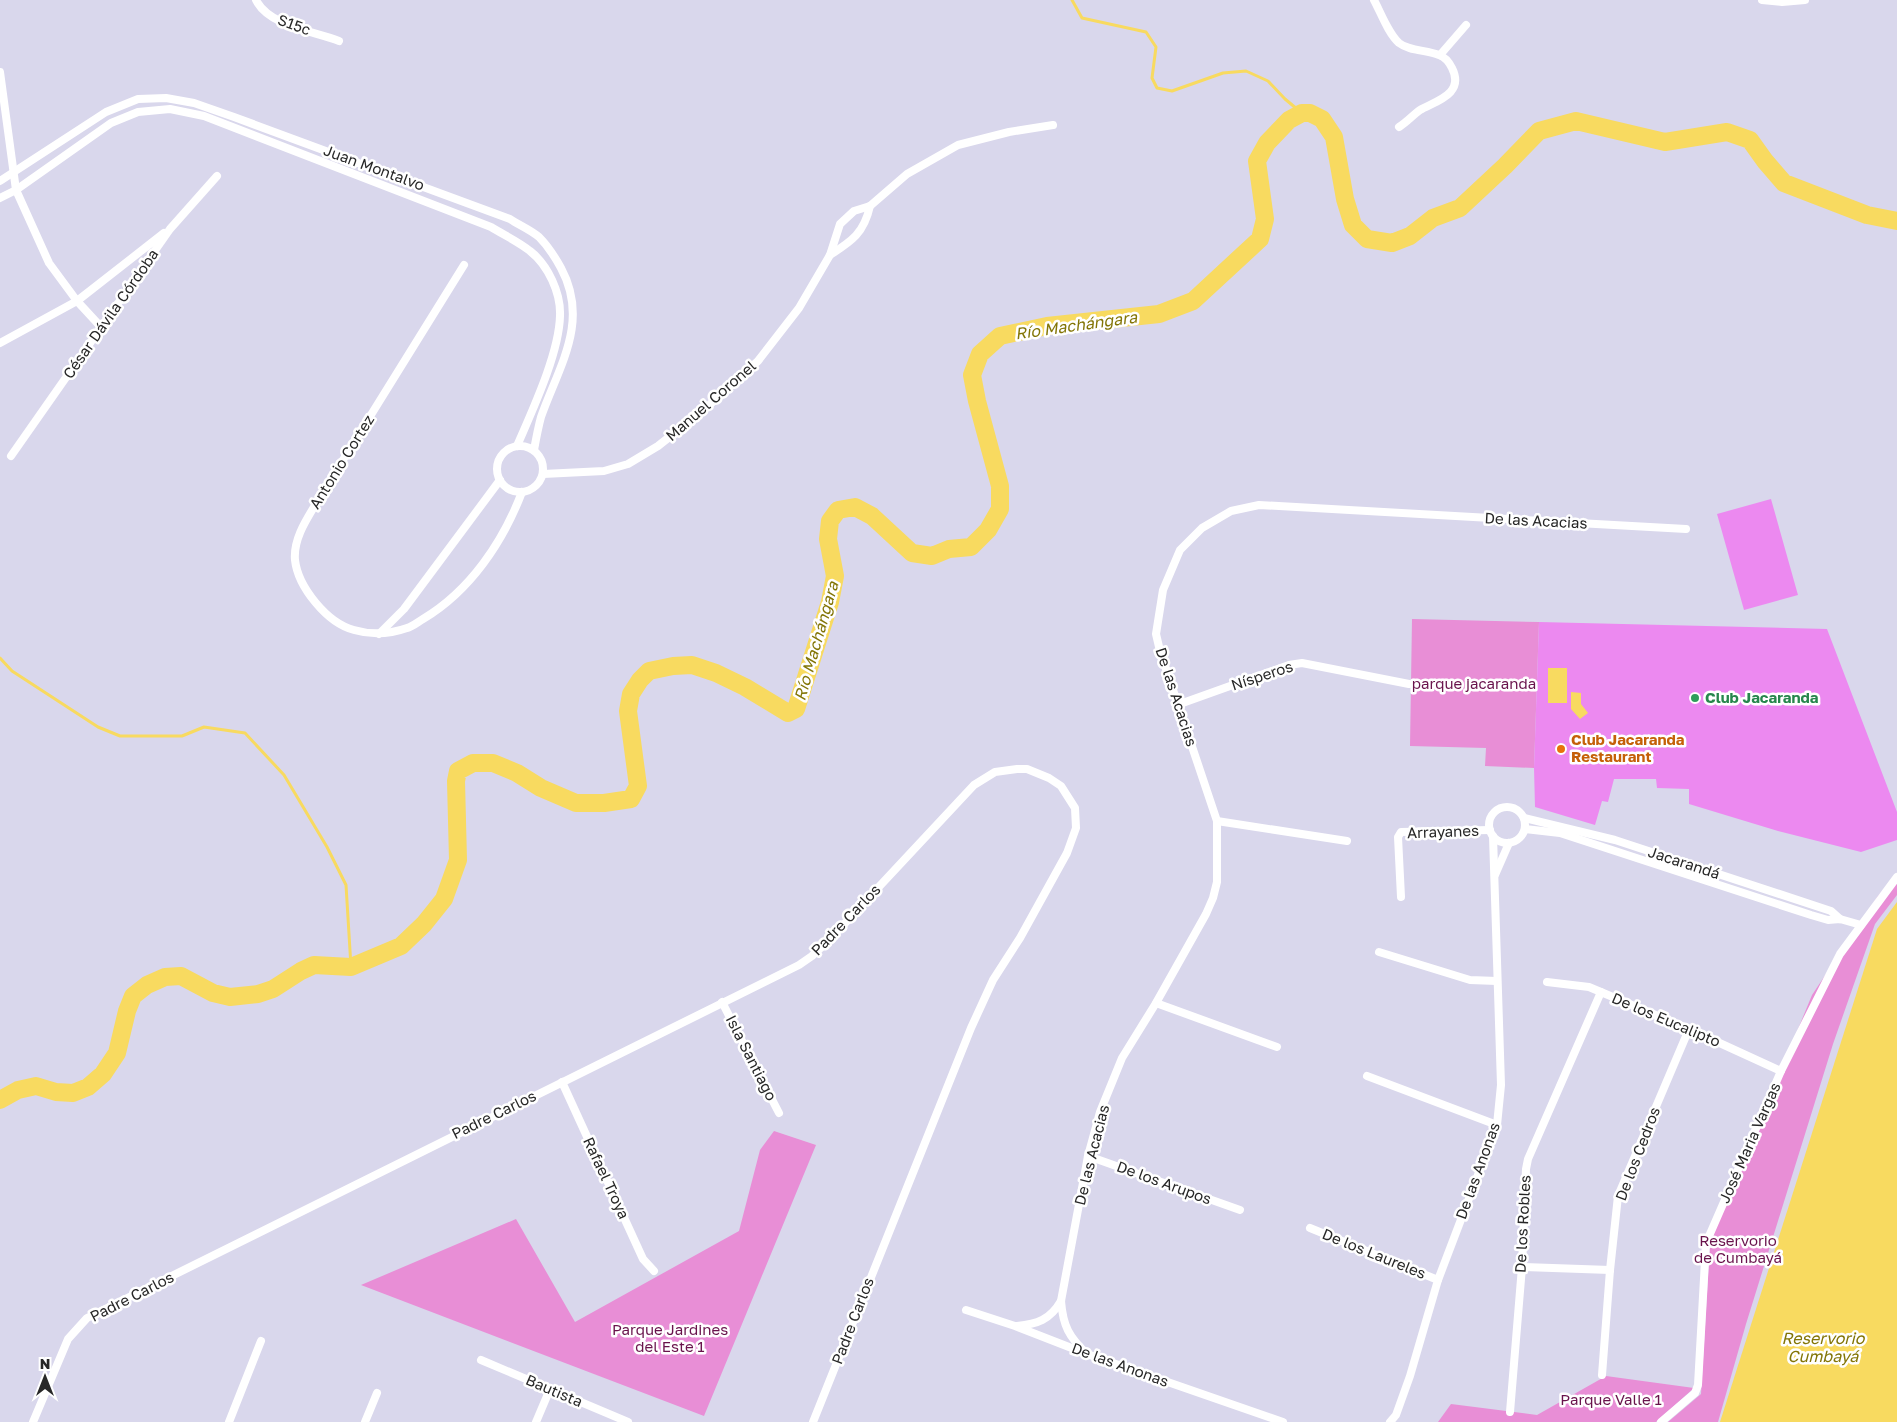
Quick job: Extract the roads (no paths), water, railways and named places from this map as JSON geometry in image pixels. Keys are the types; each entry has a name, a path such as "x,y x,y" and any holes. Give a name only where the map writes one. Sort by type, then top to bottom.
{"street":[{"name":"S15c","path":"256,0 260,8 275,20 338,41"},
{"path":"1374,0 1395,39 1401,45 1440,55 1447,60 1456,80 1452,90 1445,97 1418,112 1399,127"},
{"path":"1762,0 1782,2 1805,0"},
{"path":"1440,55 1466,25"},
{"path":"0,72 16,190 49,263 77,301 101,327"},
{"name":"Juan Montalvo","path":"0,181 106,112 138,99 166,98 194,103 220,112 510,219 538,237 554,256 568,282 573,302 573,326 569,348 541,417 534,450"},
{"name":"Juan Montalvo","path":"0,198 16,190 111,123 138,112 170,109 204,116 491,227 531,252 549,274 558,297 560,315 556,344 517,446"},
{"path":"216,121 220,112"},
{"name":"Manuel Coronel","path":"543,474 604,471 628,464 658,446 706,408 758,360 799,308 830,254 840,224 854,211 870,206 907,174 958,145 1009,132 1052,125"},
{"name":"César Dávila Córdoba","path":"11,456 170,229 217,176"},
{"name":"Manuel Coronel","path":"830,254 851,241 857,234 867,217 870,206"},
{"path":"0,343 77,301 170,229"},
{"name":"Antonio Cortez","path":"378,634 352,630 324,613 305,588 295,560 299,534 464,265"},
{"path":"517,446 534,450 540,457 543,465 543,474 536,486 522,492 513,491 505,486 500,480 497,471 502,455 508,449 517,446"},
{"path":"378,634 404,609 500,480"},
{"path":"378,634 408,628 439,610 461,591 506,530 522,492"},
{"name":"De las Acacias","path":"1060,1301 1088,1156 1100,1112 1122,1058 1156,1003 1213,898 1217,882 1217,821 1177,705 1156,634 1163,590 1180,550 1202,528 1230,510 1259,505 1686,529"},
{"name":"Nísperos","path":"1177,705 1289,665 1302,664 1409,684"},
{"name":"Padre Carlos","path":"33,1422 68,1339 87,1318 799,965 812,956 974,785 995,772 1027,769 1049,778 1061,786 1074,808 1076,828 1067,853 1020,938 993,980 971,1028 813,1422"},
{"path":"1504,807 1512,808 1524,818 1525,829 1519,839 1503,843 1491,833 1489,822 1497,810 1504,807"},
{"name":"Jacarandá","path":"1524,818 1615,840 1831,911 1840,919"},
{"path":"1217,821 1346,841"},
{"name":"Jacarandá","path":"1525,829 1560,833 1810,915 1828,920 1840,919 1861,925"},
{"name":"Arrayanes","path":"1400,897 1398,837 1401,832 1491,833"},
{"name":"De las Anonas","path":"1390,1422 1396,1415 1410,1376 1438,1280 1497,1124 1501,1085 1491,833"},
{"path":"1493,879 1509,843"},
{"path":"1715,884 1718,874"},
{"name":"José Maria Vargas","path":"1661,1422 1695,1393 1698,1385 1706,1243 1781,1071 1840,954 1897,877"},
{"path":"1378,952 1470,980 1497,981"},
{"name":"De los Eucalipto","path":"1547,982 1578,985 1601,992 1781,1071"},
{"name":"De los Robles","path":"1510,1412 1522,1267 1526,1169 1528,1160 1601,992"},
{"name":"Isla Santiago","path":"722,1002 779,1113"},
{"path":"1156,1003 1277,1047"},
{"name":"De los Cedros","path":"1602,1375 1618,1196 1689,1029"},
{"path":"1367,1076 1497,1124"},
{"name":"Rafael Troya","path":"562,1082 643,1259 654,1271"},
{"name":"De los Arupos","path":"1088,1156 1240,1210"},
{"name":"De los Laureles","path":"1310,1228 1438,1280"},
{"path":"1522,1267 1610,1270"},
{"path":"1015,1326 1042,1321 1056,1310 1060,1301"},
{"path":"1060,1301 1066,1330 1074,1342 1087,1354"},
{"name":"De las Anonas","path":"966,1310 1283,1422"},
{"path":"229,1422 260,1341"},
{"name":"Bautista","path":"481,1360 628,1422"},
{"path":"536,1422 550,1389"},
{"path":"365,1422 377,1393"}],"water":[{"path":"1548,668 1567,668 1567,703 1548,703"},
{"path":"1571,692 1581,693 1581,704 1588,713 1580,719 1571,709"},
{"name":"Reservorio Cumbayá","path":"1897,902 1897,1422 1720,1422 1877,929"}],"waterway":[{"path":"1072,0 1082,18 1146,32 1156,47 1152,78 1157,88 1172,91 1223,73 1246,71 1268,81 1285,99 1309,119"},
{"name":"Río Machángara","path":"0,1100 18,1090 36,1086 56,1092 73,1093 88,1087 103,1074 117,1053 127,1011 133,996 147,985 165,977 181,976 213,993 230,997 258,994 273,989 314,965 351,967 401,946 424,924 444,899 458,860 456,781 458,771 473,763 493,763 517,773 541,788 576,803 604,803 631,799 638,786 628,711 631,694 640,680 649,671 673,666 692,665 716,673 745,687 788,713 796,709 830,602 835,576 828,539 830,521 838,510 855,507 872,516 912,553 932,556 949,549 971,547 988,530 1000,509 1000,486 977,401 972,375 980,354 1000,336 1047,326 1159,314 1193,301 1260,239 1265,219 1257,161 1267,143 1289,120 1302,113 1310,113 1322,119 1334,137 1345,199 1353,225 1367,239 1392,243 1410,236 1433,218 1460,208 1539,131 1576,121 1665,142 1727,132 1750,140 1784,183 1867,215 1897,221"},
{"path":"0,658 12,671 98,727 120,736 182,736 204,727 245,733 284,775 327,847 346,885 351,967"}],"place":[{"name":"Club Jacaranda","path":"1695,698"},
{"name":"Club Jacaranda Restaurant","path":"1561,749"}],"park label":[{"name":"parque jacaranda","path":"1474,684"},
{"name":"Reservorio de Cumbayá","path":"1738,1250"},
{"name":"Parque Jardines del Este 1","path":"670,1338"},
{"name":"Parque Valle 1","path":"1611,1400"}]}
